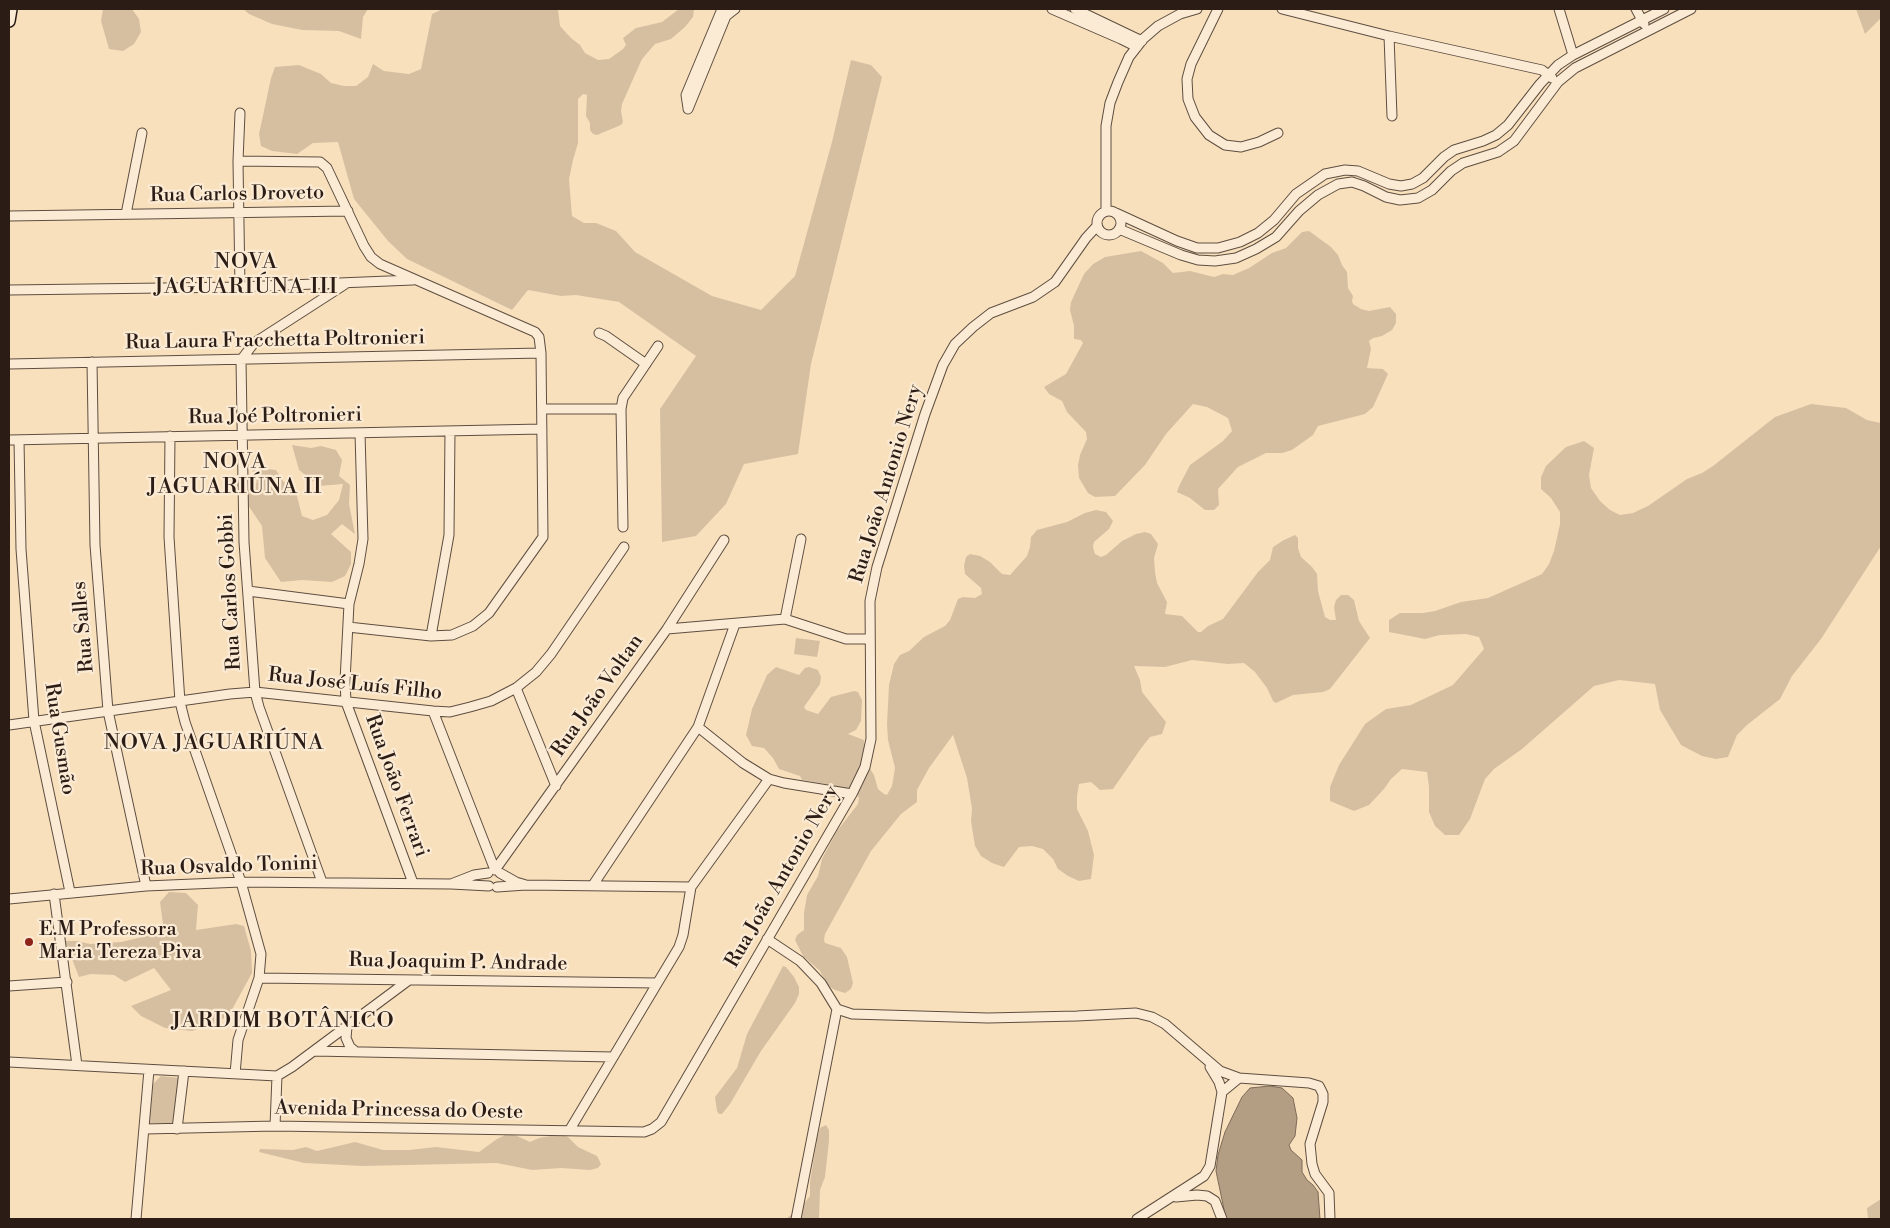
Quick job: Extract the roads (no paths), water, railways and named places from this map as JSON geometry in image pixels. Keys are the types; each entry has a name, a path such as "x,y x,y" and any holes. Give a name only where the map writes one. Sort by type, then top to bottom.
{"street":[{"path":"9,21 11,9"},
{"path":"722,9 686,95 688,109 726,16 735,9"},
{"path":"1052,9 1121,39 1139,44"},
{"path":"1076,9 1139,44"},
{"path":"1106,211 1106,126 1110,103 1129,57 1139,44 1158,26 1180,14 1197,9"},
{"path":"1211,9 1218,9 1191,64 1187,79 1188,99 1196,117 1209,135 1225,145 1241,147 1278,133"},
{"path":"1282,9 1389,36 1542,70 1558,82"},
{"path":"1559,9 1573,55"},
{"path":"1636,9 1647,31"},
{"path":"1116,213 1121,221 1119,229 1111,234 1105,234 1100,231 1097,226 1099,217 1106,211 1112,211 1177,241 1197,248 1218,248 1240,242 1258,233 1274,220 1296,194 1325,174 1344,170 1358,171 1388,184 1401,186 1412,184 1423,178 1444,156 1454,150 1483,141 1508,125 1558,65 1573,55 1664,9"},
{"path":"1119,229 1181,255 1198,260 1215,261 1236,258 1276,237 1318,195 1338,184 1352,182 1386,197 1400,200 1418,198 1432,190 1451,171 1463,163 1498,152 1514,141 1558,82 1575,68 1691,9"},
{"path":"1389,36 1392,116"},
{"path":"240,113 238,161 240,287"},
{"name":"Rua Carlos Droveto","path":"126,214 142,133"},
{"path":"238,161 320,162 327,168 371,256 380,264 536,332 539,337 541,353 543,537 489,613 473,626 452,635 432,636 348,627"},
{"name":"Rua Carlos Droveto","path":"9,216 348,211"},
{"name":"Rua João Antonio Nery","path":"652,1129 660,1122 852,794 864,768 871,739 870,601 877,567 943,365 955,344 973,327 991,314 1033,297 1055,282 1086,238 1097,226"},
{"path":"9,290 240,287 417,280"},
{"path":"241,360 254,343 347,283"},
{"path":"599,334 606,336 646,364"},
{"path":"623,527 621,409 624,398 658,346"},
{"name":"Rua Laura Fracchetta Poltronieri","path":"9,364 541,353"},
{"name":"Rua Carlos Gobbi","path":"241,360 244,542 255,692 322,882"},
{"name":"Rua Salles","path":"92,362 95,545 108,711 146,886"},
{"path":"542,408 621,409"},
{"name":"Rua Joé Poltronieri","path":"9,440 542,429"},
{"path":"432,636 449,535 450,431"},
{"name":"Rua João Ferrari","path":"360,433 363,538 349,604 345,681 346,702 413,883"},
{"path":"170,436 169,537 180,702 185,722 241,882 261,954 259,978 238,1040 235,1074"},
{"name":"Rua Gusmão","path":"19,440 21,549 34,721 70,892"},
{"path":"785,619 801,539"},
{"name":"Rua João Voltan","path":"494,872 667,629 724,540"},
{"name":"Rua José Luís Filho","path":"9,725 255,692 433,712 450,712 470,708 491,701 516,688 536,672 551,654 624,547"},
{"path":"248,591 349,604"},
{"path":"667,629 785,619 846,640 869,639"},
{"path":"592,885 698,727 735,624"},
{"path":"516,688 556,786"},
{"path":"433,712 494,872 503,880 493,886 485,880 494,872"},
{"path":"698,727 743,763 769,779 852,794"},
{"path":"569,1131 679,947 684,935 691,887 769,779"},
{"name":"Rua Osvaldo Tonini","path":"451,884 474,875 494,872 526,885"},
{"name":"Rua Osvaldo Tonini","path":"9,899 146,886 241,882 691,887"},
{"path":"54,894 77,1065"},
{"path":"767,939 800,960 821,983 837,1009 852,1014 988,1018 1136,1013 1152,1017 1165,1024 1220,1071 1238,1078 1309,1083 1319,1086 1324,1094 1323,1102 1310,1144 1312,1164 1316,1174 1329,1193 1330,1219"},
{"name":"Rua Joaquim P. Andrade","path":"259,978 657,983"},
{"path":"9,1062 277,1076 314,1051 409,980"},
{"path":"9,986 66,982"},
{"path":"796,1219 837,1009"},
{"path":"347,1026 346,1038 350,1047 356,1052"},
{"path":"314,1051 613,1058"},
{"path":"1137,1219 1204,1176 1210,1166 1222,1092 1214,1072 1200,1055"},
{"path":"136,1219 149,1070"},
{"path":"177,1128 184,1071"},
{"path":"275,1126 277,1076"},
{"path":"1222,1092 1238,1078"},
{"name":"Avenida Princessa do Oeste","path":"145,1129 275,1126 644,1132 652,1129"},
{"path":"1174,1197 1207,1196 1215,1201 1222,1219"}],"place":[{"name":"E.M Professora Maria Tereza Piva","path":"29,942"}],"district":[{"name":"NOVA JAGUARIÚNA III","path":"246,276"},
{"name":"NOVA JAGUARIÚNA II","path":"235,476"},
{"name":"NOVA JAGUARIÚNA","path":"214,744"},
{"name":"JARDIM BOTÂNICO","path":"283,1022"}]}
